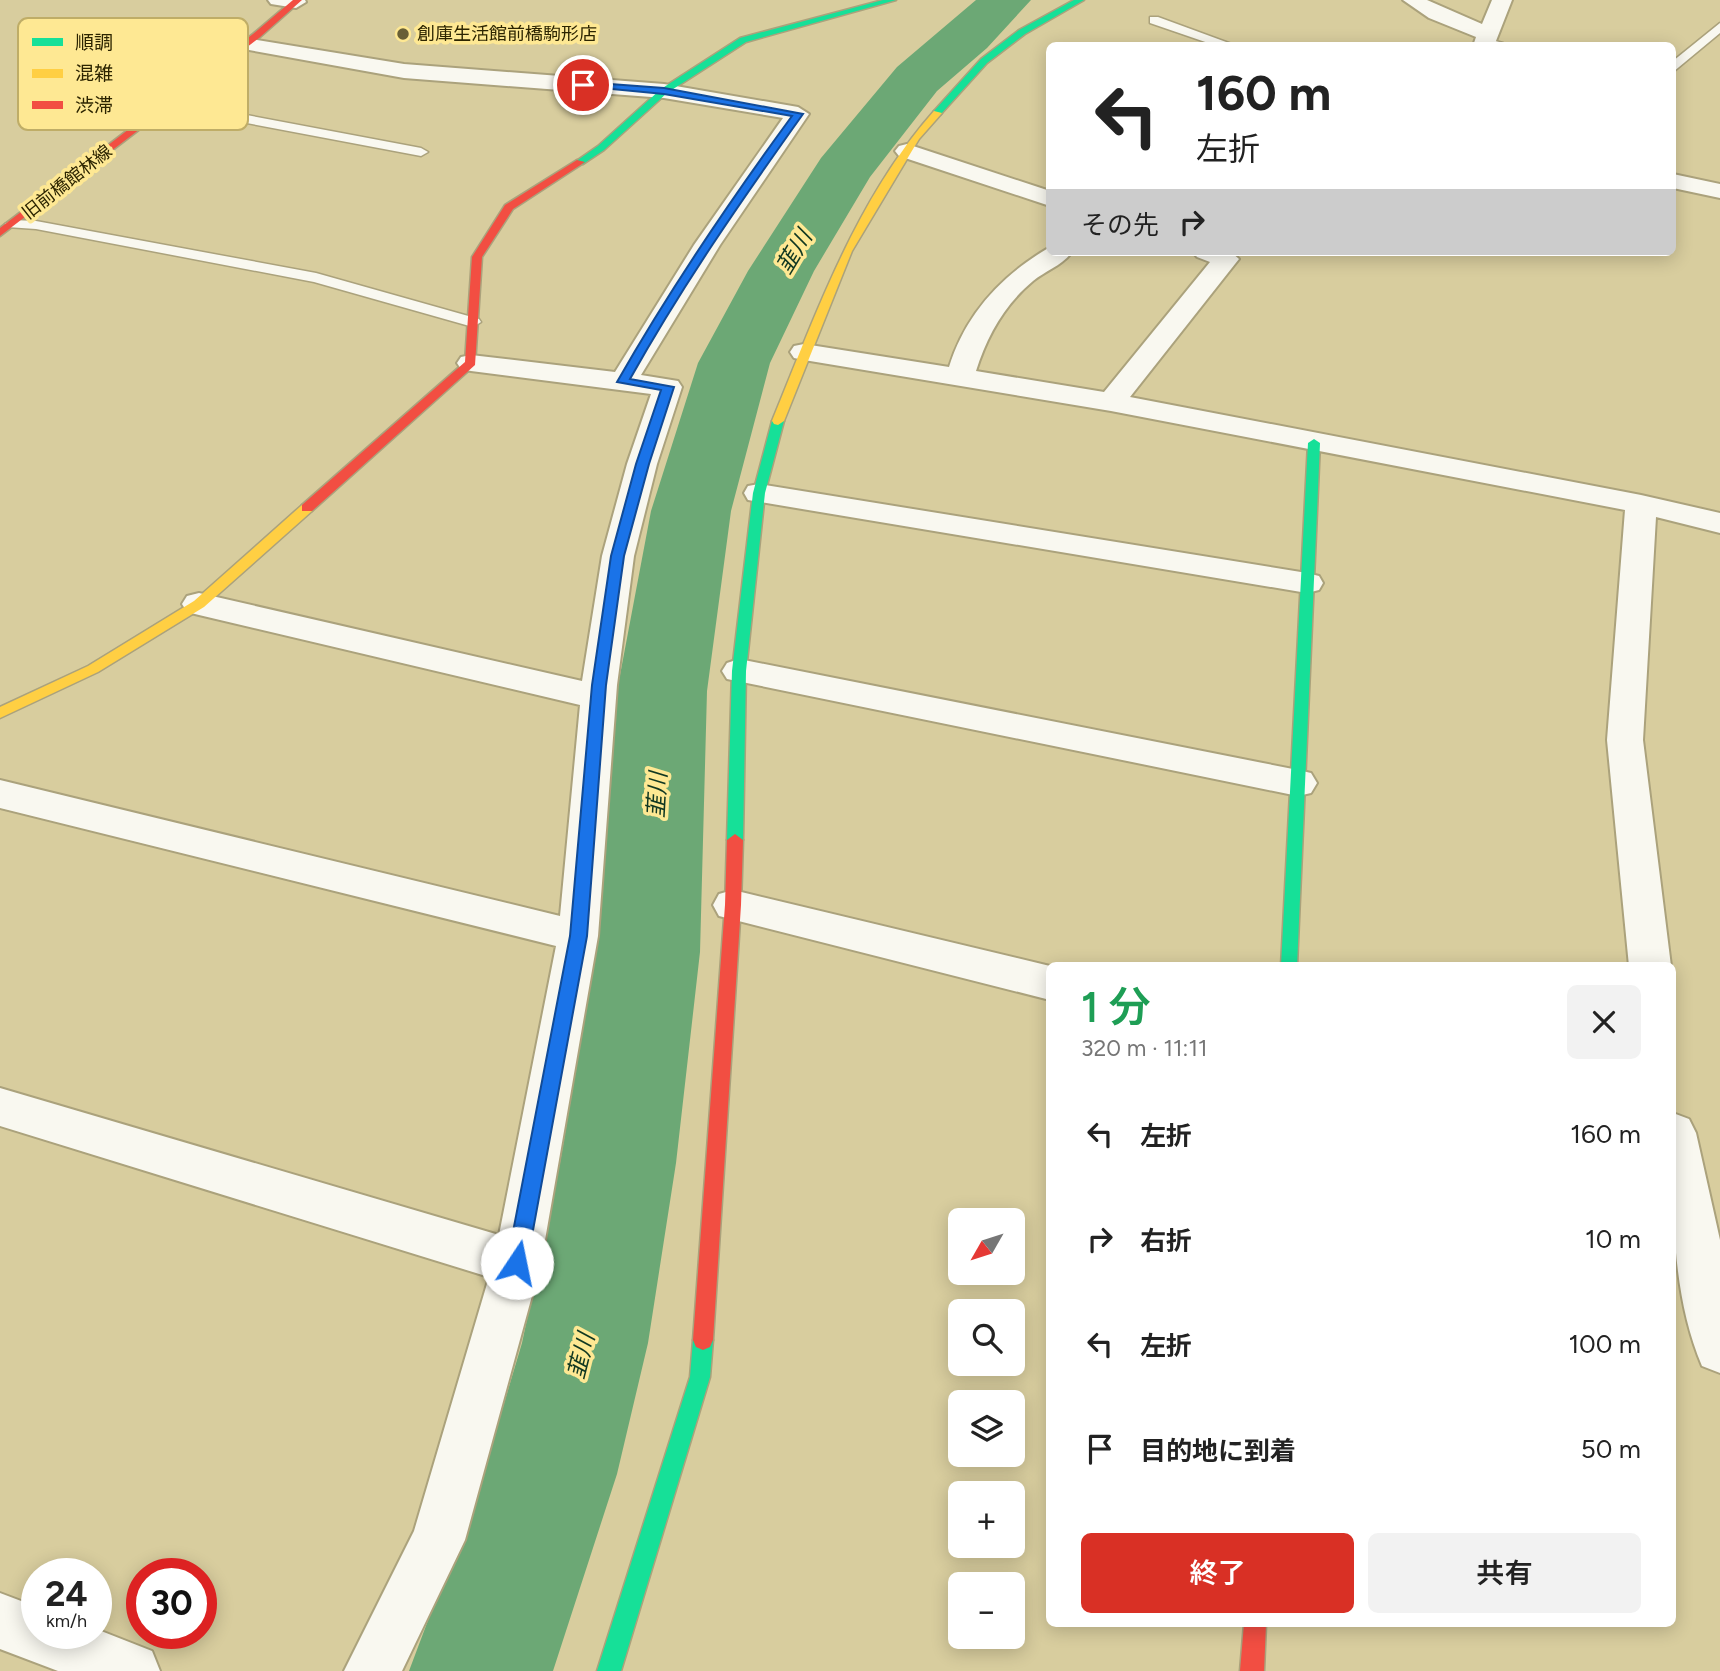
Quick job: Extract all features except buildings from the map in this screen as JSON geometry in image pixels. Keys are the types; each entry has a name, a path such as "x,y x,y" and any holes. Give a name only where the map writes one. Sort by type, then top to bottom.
{"street":[{"path":"0,713 93,669 199,604 471,363 477,257 509,207 601,148 664,91 743,40 892,0"},
{"path":"609,1671 700,1377 733,905 739,671 759,493 782,407 847,251 915,138 984,61 1022,32 1080,0"},
{"path":"1413,0 1489,42 1502,0"},
{"name":"旧前橋館林線","path":"248,41 291,1"},
{"path":"248,45 404,71 664,91 798,114 688,272 623,382"},
{"name":"旧前橋館林線","path":"4,226 132,130"},
{"path":"907,151 1046,198"},
{"path":"1676,182 1720,191"},
{"path":"960,378 968,344 988,312 1032,267 1052,256"},
{"path":"1111,402 1226,259 1217,256"},
{"path":"804,352 1111,402 1641,504 1720,523"},
{"path":"372,1671 438,1540 517,1263 578,936 598,697 618,556 642,464 668,387 471,363"},
{"path":"1289,962 1314,443"},
{"path":"759,493 1307,583"},
{"path":"1641,504 1625,740 1650,962"},
{"path":"199,604 598,697"},
{"path":"739,671 1298,783"},
{"path":"0,794 578,936"},
{"path":"733,905 1046,982"},
{"path":"0,1107 517,1263"},
{"path":"1676,1147 1720,1349"},
{"path":"0,1621 132,1671"},
{"path":"1252,1671 1255,1627"}],"lane":[{"path":"1154,20 1219,42"},
{"path":"1676,65 1720,27"},
{"path":"248,119 421,152"},
{"path":"4,226 36,225 316,278 473,322"}],"waterway":[{"name":"韮川","path":"481,1671 550,1474 585,1343 618,1163 648,952 662,691 691,511 734,363 781,271 843,171 917,79 968,37 1005,0"}],"traffic: fast":[{"path":"580,162 601,148 664,91 743,40 892,0"},
{"path":"937,113 984,61 1022,32 1080,0"},
{"path":"735,840 739,671 759,493 778,421"},
{"path":"1289,962 1314,443"},
{"path":"609,1671 700,1377 703,1340"}],"traffic: slow":[{"path":"778,421 847,251 915,138 937,113"},
{"path":"0,713 93,669 199,604 307,508"}],"traffic: jam":[{"path":"248,42 298,0"},
{"path":"0,233 134,130"},
{"path":"307,508 471,363 477,257 509,207 580,162"},
{"path":"703,1340 733,905 735,840"},
{"path":"1252,1671 1255,1627"}],"place":[{"name":"創庫生活館前橋駒形店","path":"403,34"}],"route":[{"path":"517,1263 578,936 599,685 618,556 642,464 668,387 623,382 666,305 731,206 798,114 664,91 583,85"}]}
